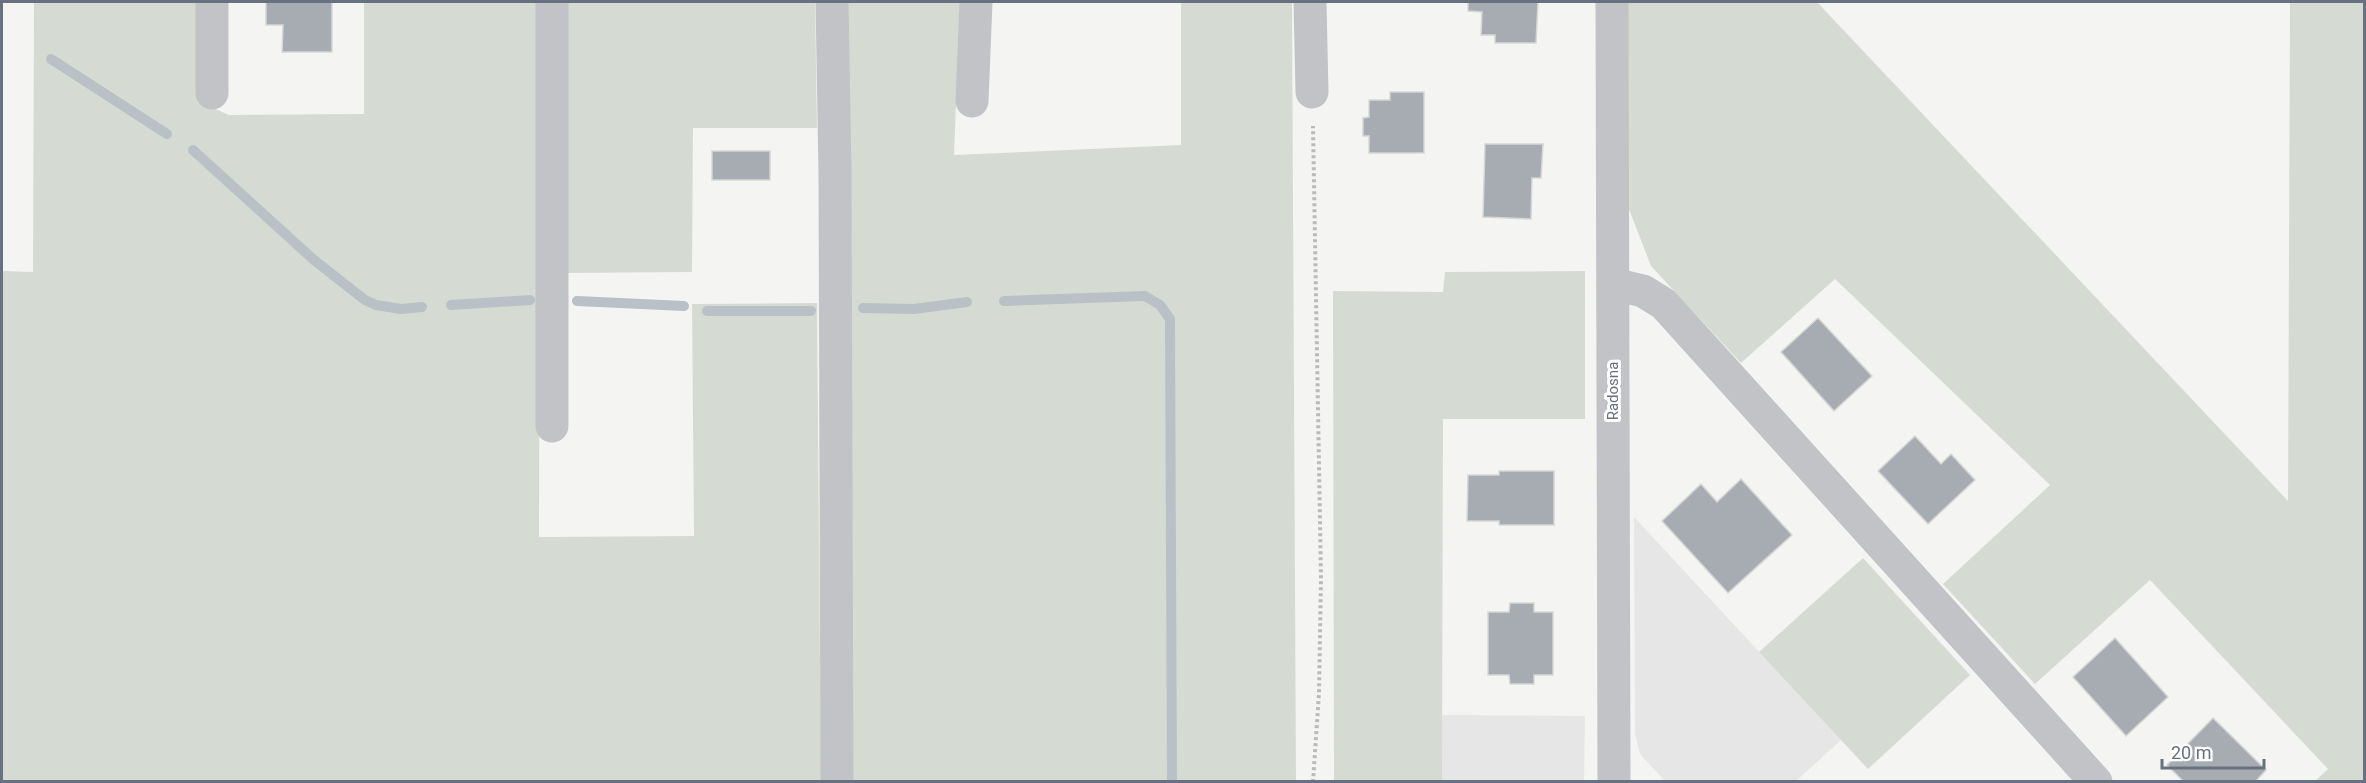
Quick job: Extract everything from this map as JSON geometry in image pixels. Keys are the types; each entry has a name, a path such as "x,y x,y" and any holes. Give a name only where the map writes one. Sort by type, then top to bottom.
{"street":[{"path":"212,2 212,93"},
{"path":"552,2 552,426"},
{"path":"832,2 835,172 837,782"},
{"path":"972,101 976,2"},
{"path":"1310,2 1312,92"},
{"name":"Radosna","path":"1612,2 1614,782"},
{"path":"1613,284 1643,291 1664,304 2096,782"}],"path":[{"path":"1312,92 1321,579 1319,693 1312,782"}],"shaded area":[{"path":"34,2 199,2 202,103 229,115 364,114 364,2 540,2 539,537 694,536 692,304 817,303 821,781 2,782 2,271 33,272"},
{"path":"566,2 815,2 817,128 693,128 692,272 565,273"},
{"path":"847,2 960,2 954,155 1181,145 1181,2 1292,2 1296,781 851,781"},
{"path":"1625,2 1817,2 2288,501 2290,2 2364,2 2364,781 2315,781 2328,769 2150,580 2035,684 1943,584 2050,485 1835,279 1741,363 1651,266 1627,204"},
{"path":"1585,271 1585,419 1443,419 1442,781 1334,781 1333,291 1443,292 1445,272"},
{"path":"1634,517 1841,740 1796,781 1665,781 1640,754 1635,734"},
{"path":"1863,558 1970,675 1868,769 1759,652"},
{"path":"1442,715 1585,716 1584,781 1442,782"}],"building":[{"path":"266,2 332,2 332,52 282,52 283,25 266,25"},
{"path":"1468,2 1538,2 1536,43 1495,43 1495,35 1481,35 1482,12 1468,11"},
{"path":"1390,92 1424,92 1424,153 1369,153 1369,136 1363,136 1363,118 1369,117 1369,100 1390,100"},
{"path":"1485,144 1543,144 1541,178 1532,178 1531,219 1483,217"},
{"path":"712,151 770,151 770,180 712,180"},
{"path":"1818,318 1872,376 1834,411 1781,352"},
{"path":"1915,436 1941,464 1951,454 1975,480 1928,524 1878,471"},
{"path":"1499,471 1554,471 1554,525 1499,525 1499,521 1467,521 1468,475 1499,475"},
{"path":"1741,479 1792,535 1728,593 1662,521 1701,484 1717,502"},
{"path":"1510,603 1534,603 1534,612 1553,612 1553,675 1534,675 1534,684 1510,684 1509,675 1488,675 1488,612 1509,612"},
{"path":"2115,638 2168,697 2126,736 2073,677"},
{"path":"2213,718 2266,770 2255,782 2184,782 2167,765"}],"waterway":[{"path":"51,59 167,134"},
{"path":"193,150 314,260 365,300 376,305 401,309 422,307"},
{"path":"1004,301 1145,296 1160,305 1170,319 1172,782"},
{"path":"451,305 530,300"},
{"path":"577,301 684,306"},
{"path":"863,308 914,309 967,302"},
{"path":"707,311 811,311"}]}
